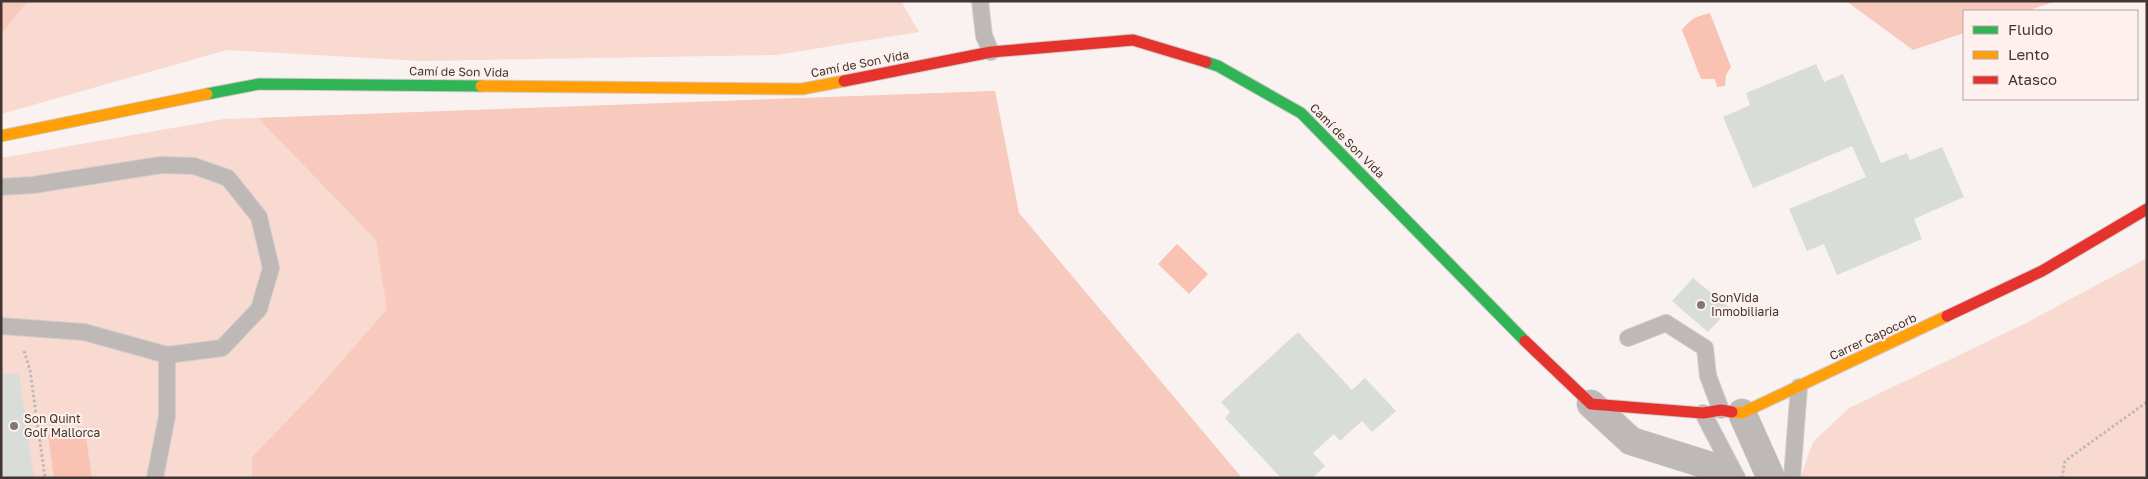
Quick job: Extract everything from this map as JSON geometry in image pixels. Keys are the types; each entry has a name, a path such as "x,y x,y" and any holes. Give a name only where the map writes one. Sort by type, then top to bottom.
{"street":[{"name":"Camí de Son Vida","path":"1,136 259,84 802,89 991,52 1133,40 1218,66 1301,113 1520,338 1542,356 1591,404"},
{"name":"Carrer Capocorb","path":"1591,404 1703,413 1732,412 1799,387 2042,271 2147,209"},
{"path":"1591,404 1631,441 1714,467 1729,478"},
{"path":"1732,412 1771,478"}],"lane":[{"path":"980,1 984,36 991,52"},
{"path":"1,187 33,185 161,165 194,166 228,178 259,217 270,268 259,309 222,348 167,354 84,332 9,326"},
{"path":"1628,338 1666,323 1705,348 1708,376 1732,412"},
{"path":"155,478 167,416 167,354"},
{"path":"1792,478 1799,387"},
{"path":"1703,413 1737,478"}],"path":[{"path":"9,326 30,370 44,478"},
{"path":"2062,478 2065,461 2147,402"}],"shaded area":[{"path":"1,1 28,1 1,34"},
{"path":"28,1 901,1 919,32 776,55 420,61 227,50 1,114 1,34"},
{"path":"1846,1 2057,1 2030,10 1963,10 1963,33 1913,50"},
{"path":"1710,13 1731,67 1726,75 1725,86 1717,87 1715,79 1701,79 1682,30 1694,18"},
{"path":"995,91 1019,213 1242,478 1,478 1,158 224,119"},
{"path":"995,91 1019,213 1242,478 252,478 252,457 314,393 387,309 376,240 258,118"},
{"path":"1177,244 1208,274 1189,294 1158,264"},
{"path":"2147,258 2147,478 1800,478 1813,442 1849,408 2026,323"},
{"path":"85,431 92,478 54,478 48,435"}],"building":[{"path":"1816,64 1824,82 1843,74 1881,163 1907,153 1910,160 1942,147 1964,197 1914,219 1922,239 1837,275 1824,244 1807,251 1789,209 1866,177 1852,146 1753,188 1723,117 1750,105 1746,93"},
{"name":"SonVida Inmobiliaria","path":"1693,278 1730,308 1708,332 1672,301"},
{"path":"1298,332 1352,390 1365,378 1396,411 1372,432 1362,421 1340,441 1334,434 1313,453 1325,466 1312,478 1281,478 1225,418 1230,412 1221,402"},
{"name":"Son Quint Golf Mallorca","path":"19,373 34,478 1,478 1,374"}],"traffic: fast":[{"path":"1206,62 1218,66 1301,113 1525,341"},
{"path":"207,94 259,84 481,86"}],"traffic: slow":[{"path":"481,86 802,89 844,81"},
{"path":"1,136 207,94"},
{"path":"1732,412 1742,413 1947,316"}],"traffic: jam":[{"path":"844,81 991,52 1133,40 1206,62"},
{"path":"1947,316 2042,271 2147,209"},
{"path":"1525,341 1591,404 1703,413 1721,410 1732,412"}],"place":[{"name":"SonVida Inmobiliaria","path":"1701,305"},
{"name":"Son Quint Golf Mallorca","path":"14,426"}]}
